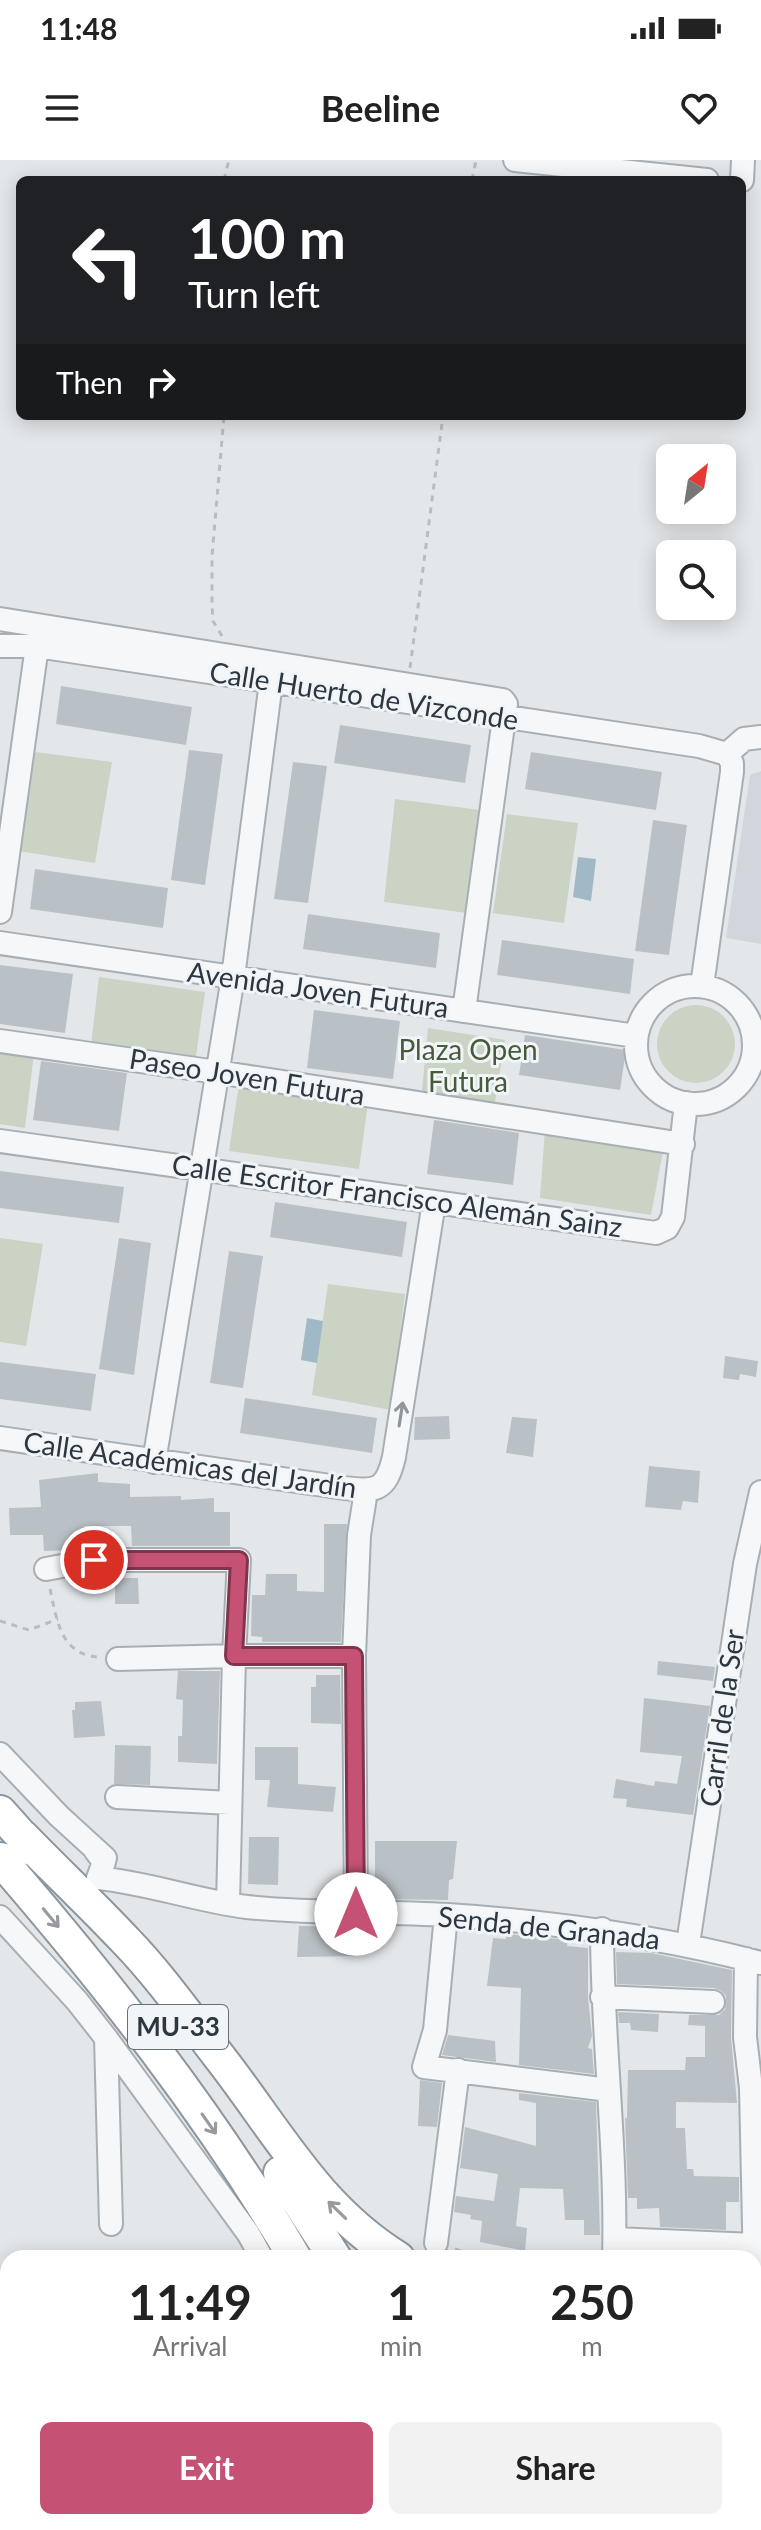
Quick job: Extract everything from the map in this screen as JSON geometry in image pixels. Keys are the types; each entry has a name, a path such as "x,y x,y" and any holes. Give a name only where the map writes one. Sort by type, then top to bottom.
{"highway":[{"name":"MU-33","path":"0,1812 11,1848 81,1954 174,2074 262,2202 290,2250"},
{"name":"MU-33","path":"11,1848 160,2002 239,2112 330,2250"},
{"path":"11,1848 127,1942 223,2061 299,2168 321,2194 366,2236 386,2250"}],"street":[{"path":"515,160 669,176"},
{"path":"0,619 500,698 506,704 464,1011"},
{"name":"Calle Huerto de Vizconde","path":"0,646 37,646 699,746 727,754"},
{"path":"0,912 37,646"},
{"path":"154,1462 233,977 271,682"},
{"path":"702,986 731,782 732,767 727,754 744,739 761,737"},
{"name":"Avenida Joven Futura","path":"0,943 636,1036"},
{"path":"684,986 702,986 724,993 742,1008 759,1038 753,1058 754,1071 732,1091 710,1102 686,1103 664,1095 647,1080 638,1059 636,1036 652,1004 684,986"},
{"name":"Paseo Joven Futura","path":"0,1041 683,1144"},
{"name":"Calle Escritor Francisco Alemán Sainz","path":"0,1141 656,1233 667,1228 673,1217 686,1103"},
{"path":"356,1914 356,1569 373,1489 386,1480 394,1457 434,1202"},
{"name":"Calle Académicas del Jardín","path":"0,1438 154,1462 373,1489"},
{"name":"Carril de la Ser","path":"688,1944 745,1564 761,1492"},
{"path":"46,1569 94,1560 239,1560 228,1904"},
{"path":"118,1659 354,1656"},
{"path":"0,1754 95,1850 125,1870 182,1893"},
{"path":"117,1797 230,1803"},
{"name":"Senda de Granada","path":"95,1850 104,1862 98,1878 138,1883 228,1904 356,1914 446,1915 602,1929 688,1944 754,1961"},
{"path":"446,1915 435,2030 424,2067 609,2090"},
{"path":"0,1917 77,2001 106,2038 258,2250"},
{"path":"602,1929 602,1997 615,2248 754,2245"},
{"path":"754,1961 745,2037 751,2088 754,2250"},
{"path":"602,1997 713,2002"},
{"path":"106,2038 111,2224"},
{"path":"436,2243 458,2070"}],"path":[{"path":"224,420 212,556 213,621 218,632 239,656"},
{"path":"408,683 442,420"},
{"path":"742,1008 759,1038"},
{"path":"46,1569 65,1639 78,1654 118,1659"},
{"path":"0,1621 29,1630 58,1619"},
{"path":"436,2243 457,2250"}],"shaded area":[{"path":"761,771 761,944 726,938 750,775"}],"green space":[{"path":"35,752 112,762 95,863 18,851"},
{"path":"395,799 480,810 467,913 384,902"},
{"path":"507,814 578,823 564,923 493,913"},
{"path":"99,977 205,992 195,1063 91,1045"},
{"path":"696,1005 711,1008 724,1016 732,1029 735,1044 732,1059 724,1072 711,1080 696,1083 681,1080 668,1072 660,1059 657,1044 660,1029 668,1016 681,1008"},
{"name":"Plaza Open Futura","path":"428,1028 505,1040 495,1102 422,1091"},
{"path":"0,1049 34,1053 25,1128 0,1124"},
{"path":"239,1084 368,1103 359,1169 229,1151"},
{"path":"545,1129 664,1146 651,1215 540,1198"},
{"path":"0,1238 43,1244 26,1346 0,1342"},
{"path":"328,1284 405,1294 391,1410 312,1395"}],"water":[{"path":"578,857 596,859 591,901 573,897"},
{"path":"307,1318 323,1321 317,1363 301,1360"}],"building":[{"path":"61,686 192,707 186,745 56,724"},
{"path":"340,725 471,745 465,783 334,763"},
{"path":"189,750 223,754 205,885 171,880"},
{"path":"531,752 662,772 656,810 525,789"},
{"path":"293,762 327,766 308,903 274,899"},
{"path":"653,820 687,825 669,955 635,951"},
{"path":"35,869 168,888 163,928 30,909"},
{"path":"308,914 440,933 436,968 303,949"},
{"path":"502,940 634,959 630,994 497,975"},
{"path":"0,965 73,974 65,1033 0,1024"},
{"path":"314,1010 400,1021 393,1079 307,1068"},
{"path":"525,1035 626,1050 620,1090 519,1075"},
{"path":"41,1061 127,1073 119,1131 33,1120"},
{"path":"434,1120 519,1133 513,1185 427,1174"},
{"path":"0,1171 124,1187 119,1223 0,1208"},
{"path":"275,1202 407,1222 402,1257 270,1237"},
{"path":"119,1238 151,1243 134,1375 99,1369"},
{"path":"229,1251 263,1256 243,1388 210,1383"},
{"path":"725,1356 758,1361 756,1377 740,1374 739,1380 723,1378"},
{"path":"0,1362 96,1374 91,1411 0,1399"},
{"path":"245,1398 377,1418 372,1453 240,1433"},
{"path":"449,1416 450,1439 414,1440 415,1417"},
{"path":"512,1417 537,1419 533,1457 506,1453"},
{"path":"649,1466 700,1471 698,1503 683,1501 681,1510 645,1507"},
{"path":"98,1473 98,1482 130,1484 130,1497 214,1498 214,1512 230,1512 230,1546 132,1546 131,1526 84,1526 85,1548 71,1550 44,1551 43,1535 10,1535 9,1508 41,1507 39,1480"},
{"path":"324,1524 347,1524 341,1642 262,1642 262,1637 251,1636 252,1595 265,1595 266,1574 297,1574 297,1591 324,1592"},
{"path":"115,1578 138,1578 139,1604 115,1604"},
{"path":"658,1661 715,1667 713,1681 657,1675"},
{"path":"178,1671 220,1671 217,1764 178,1762 183,1700 176,1699"},
{"path":"316,1675 340,1675 341,1724 311,1723 311,1687 316,1687"},
{"path":"644,1698 710,1706 693,1815 626,1807 627,1799 613,1798 616,1779 654,1786 655,1781 677,1784 682,1756 640,1752"},
{"path":"101,1701 105,1736 74,1738 72,1710 75,1710 75,1702"},
{"path":"115,1745 151,1746 150,1785 114,1784"},
{"path":"255,1747 298,1747 298,1784 336,1787 333,1812 267,1807 270,1780 255,1780"},
{"path":"249,1837 279,1837 278,1885 248,1884"},
{"path":"375,1841 457,1841 448,1900 375,1899"},
{"path":"299,1926 359,1927 357,1956 297,1957"},
{"path":"507,1934 568,1940 567,1946 588,1948 592,2036 588,2048 592,2049 594,2074 519,2065 521,1988 487,1986 493,1938 506,1939"},
{"path":"616,1952 651,1953 732,1970 731,2037 737,2103 676,2102 676,2128 685,2128 687,2169 693,2169 694,2176 739,2177 739,2202 726,2202 726,2230 660,2227 659,2208 637,2209 637,2198 628,2198 625,2118 628,2070 685,2070 686,2057 705,2057 705,2026 688,2025 689,2015 719,2015 725,2009 726,1996 714,1988 617,1984"},
{"path":"618,2012 659,2014 658,2032 631,2030 630,2023 619,2023"},
{"path":"448,2035 495,2041 496,2062 442,2055"},
{"path":"420,2080 442,2083 437,2127 418,2126"},
{"path":"519,2093 596,2102 600,2235 584,2235 584,2220 565,2220 563,2189 520,2188 516,2226 527,2228 525,2250 480,2242 482,2221 454,2212 456,2196 494,2201 498,2174 460,2168 465,2127 536,2146 536,2103 519,2100"}],"route":[{"path":"94,1560 239,1560 234,1656 354,1656 356,1914"}]}
